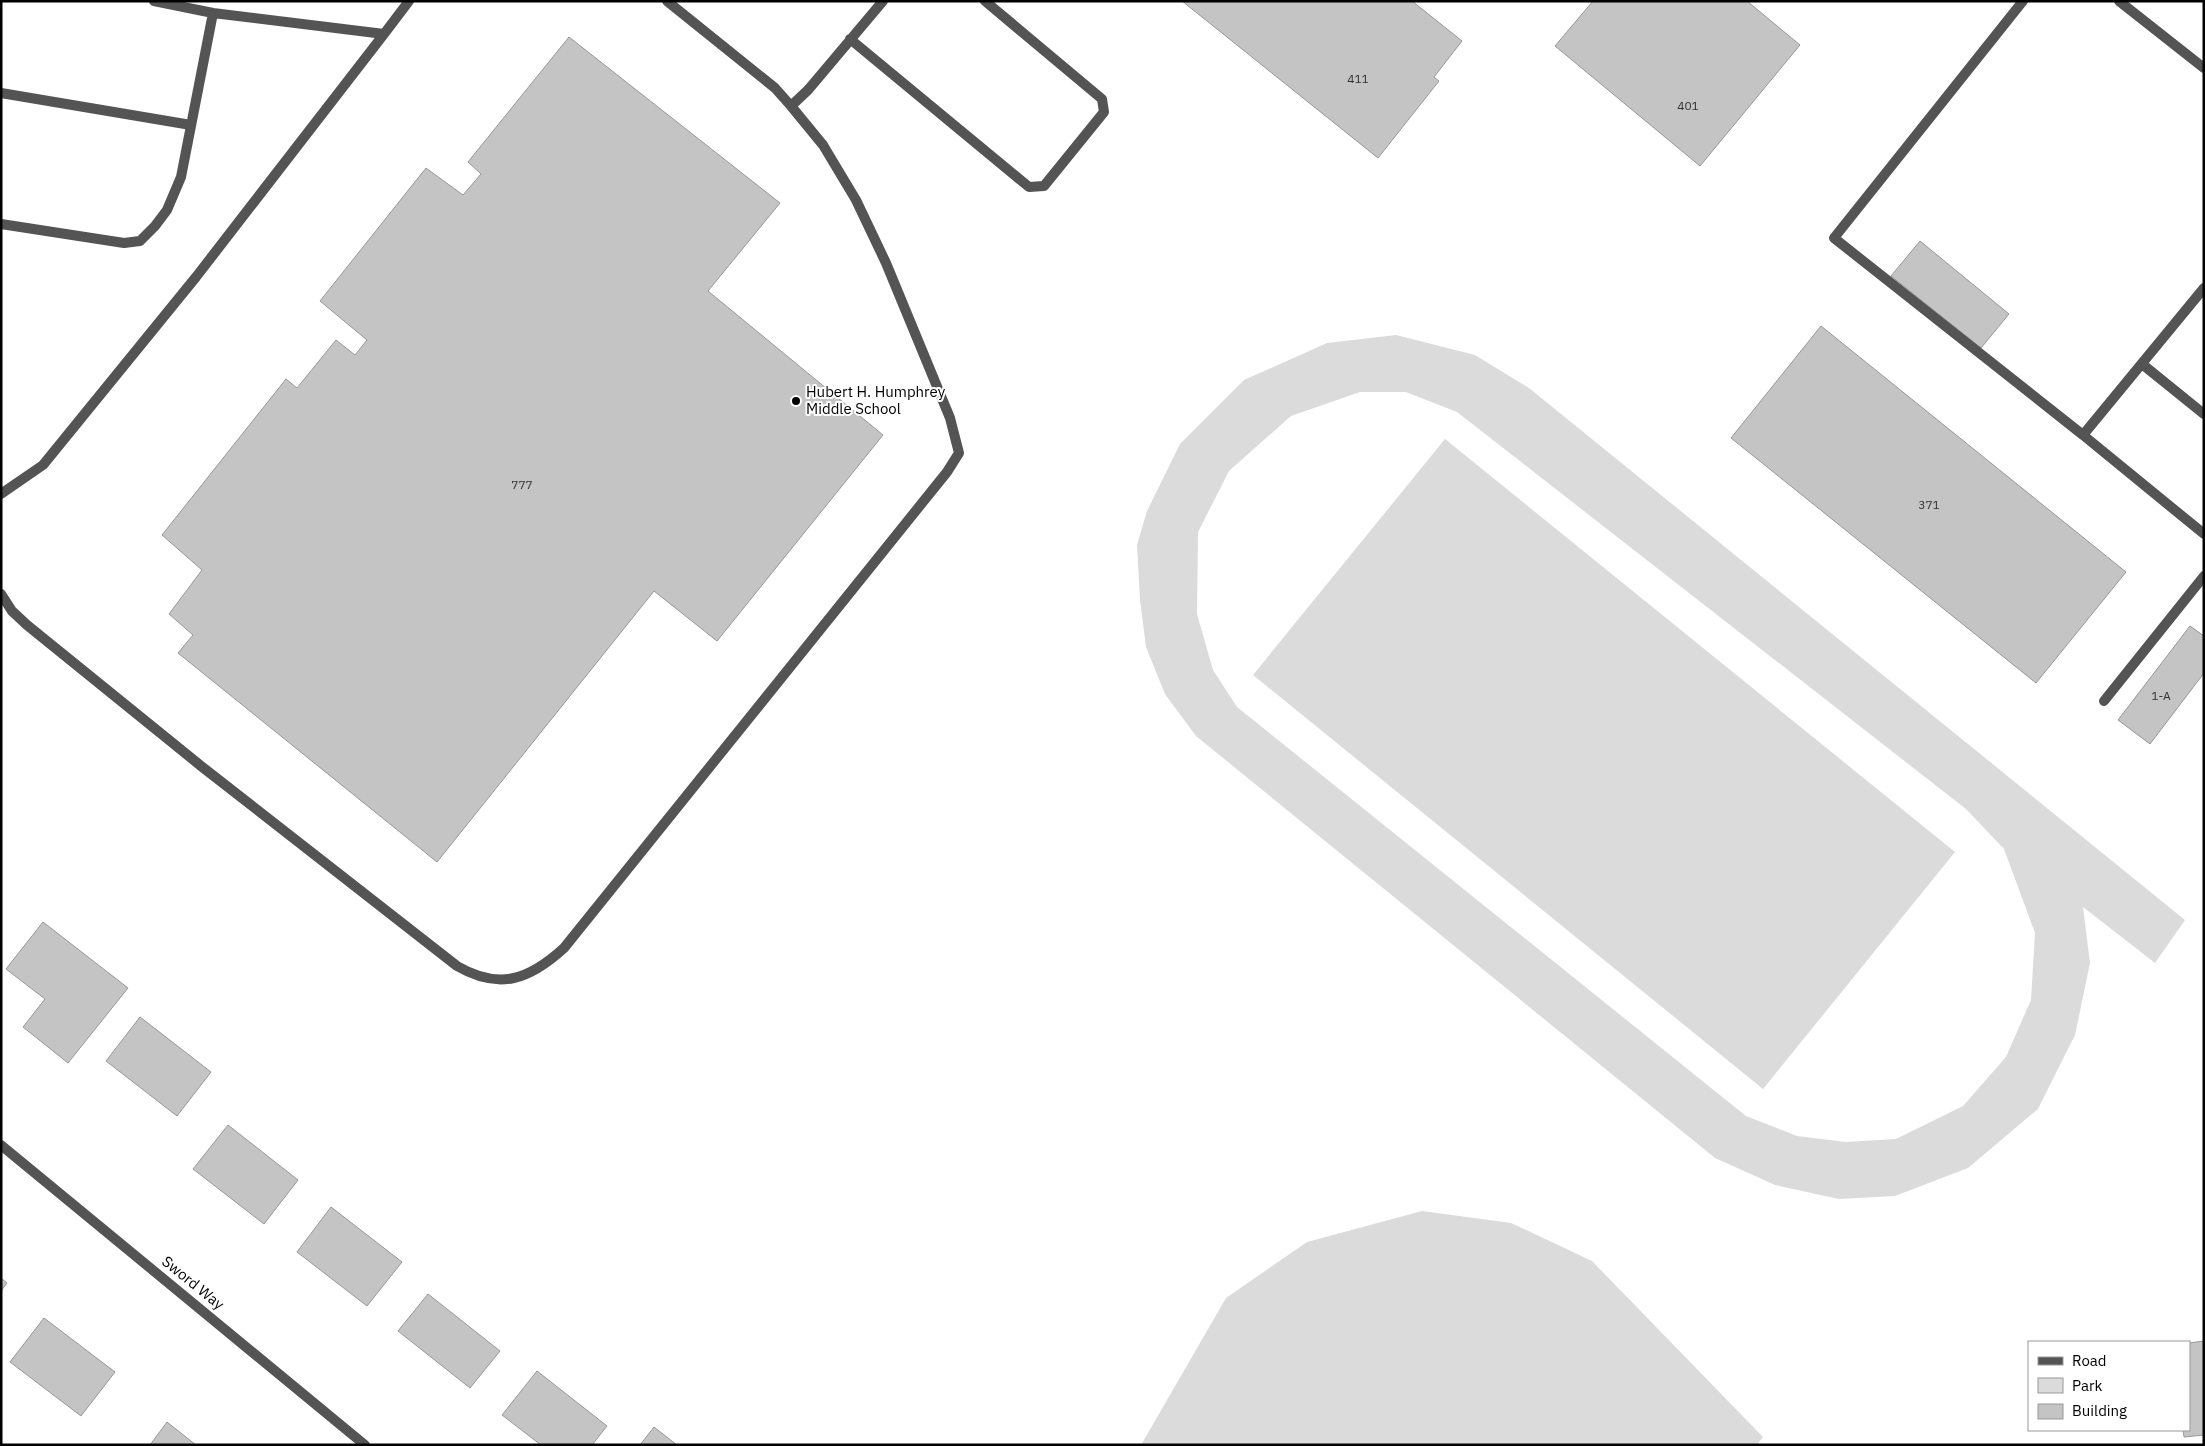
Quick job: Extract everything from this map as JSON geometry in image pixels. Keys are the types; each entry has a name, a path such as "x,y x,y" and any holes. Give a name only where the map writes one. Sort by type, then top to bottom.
{"street":[{"path":"154,1 213,13 384,34"},
{"path":"1,494 43,465 196,277 410,1"},
{"path":"1,594 12,611 27,625 201,766 457,966 482,978 497,980 514,979 530,974 547,963 576,932 940,480 959,453 950,418 886,263 856,200 824,145 775,88 667,1"},
{"path":"791,106 808,90 883,1"},
{"path":"850,39 1029,187 1044,186 1104,112 1102,99 985,1"},
{"path":"2023,1 1834,238 2204,534"},
{"path":"2119,1 2204,68"},
{"path":"1,224 124,243 140,241 155,226 181,177 213,13"},
{"path":"1,93 191,125"},
{"path":"2083,436 2204,288"},
{"path":"2142,364 2204,414"},
{"path":"2104,701 2204,576"},
{"name":"Sword Way","path":"1,1145 365,1445"}],"green space":[{"path":"1396,335 1475,355 1529,388 2185,920 2155,963 2083,907 2090,963 2075,1035 2038,1109 1968,1168 1895,1196 1839,1199 1775,1185 1715,1158 1196,736 1165,694 1146,647 1140,600 1137,545 1147,511 1180,444 1244,380 1327,343","holes":["1360,392 1406,392 1457,412 1966,809 2004,849 2035,933 2031,1000 2006,1057 1963,1106 1896,1139 1846,1142 1797,1136 1746,1116 1237,707 1213,670 1197,614 1198,532 1229,471 1291,416"]},
{"path":"1445,439 1955,852 1763,1089 1253,675"},
{"path":"1422,1211 1511,1223 1592,1261 1763,1437 1757,1445 1141,1445 1226,1298 1307,1242"}],"building":[{"path":"1182,1 1412,1 1462,41 1434,77 1439,81 1378,158"},
{"path":"1593,1 1747,1 1800,45 1700,166 1555,46"},
{"path":"569,37 780,203 708,291 883,435 717,641 654,591 437,862 178,653 193,635 169,614 202,570 162,535 286,379 297,388 336,340 355,355 367,340 320,301 426,168 463,195 481,174 468,162"},
{"path":"1920,241 2009,314 1981,348 1891,276"},
{"path":"1821,326 2126,572 2036,683 1731,438"},
{"path":"2190,626 2204,636 2204,673 2150,744 2118,720"},
{"path":"43,922 128,988 68,1063 23,1027 45,999 6,969"},
{"path":"140,1017 211,1072 177,1116 106,1061"},
{"path":"228,1125 298,1180 264,1224 193,1169"},
{"path":"331,1207 402,1262 367,1306 297,1252"},
{"path":"1,1278 7,1283 1,1291"},
{"path":"428,1294 500,1351 470,1388 398,1331"},
{"path":"44,1318 115,1372 81,1416 10,1362"},
{"path":"2204,1341 2204,1435 2184,1437 2183,1431 2190,1431 2190,1343"},
{"path":"537,1371 607,1426 592,1445 541,1445 502,1415"},
{"path":"167,1422 196,1445 150,1445"},
{"path":"654,1427 677,1445 640,1445"}],"place":[{"name":"Hubert H. Humphrey Middle School","path":"796,401"}]}
